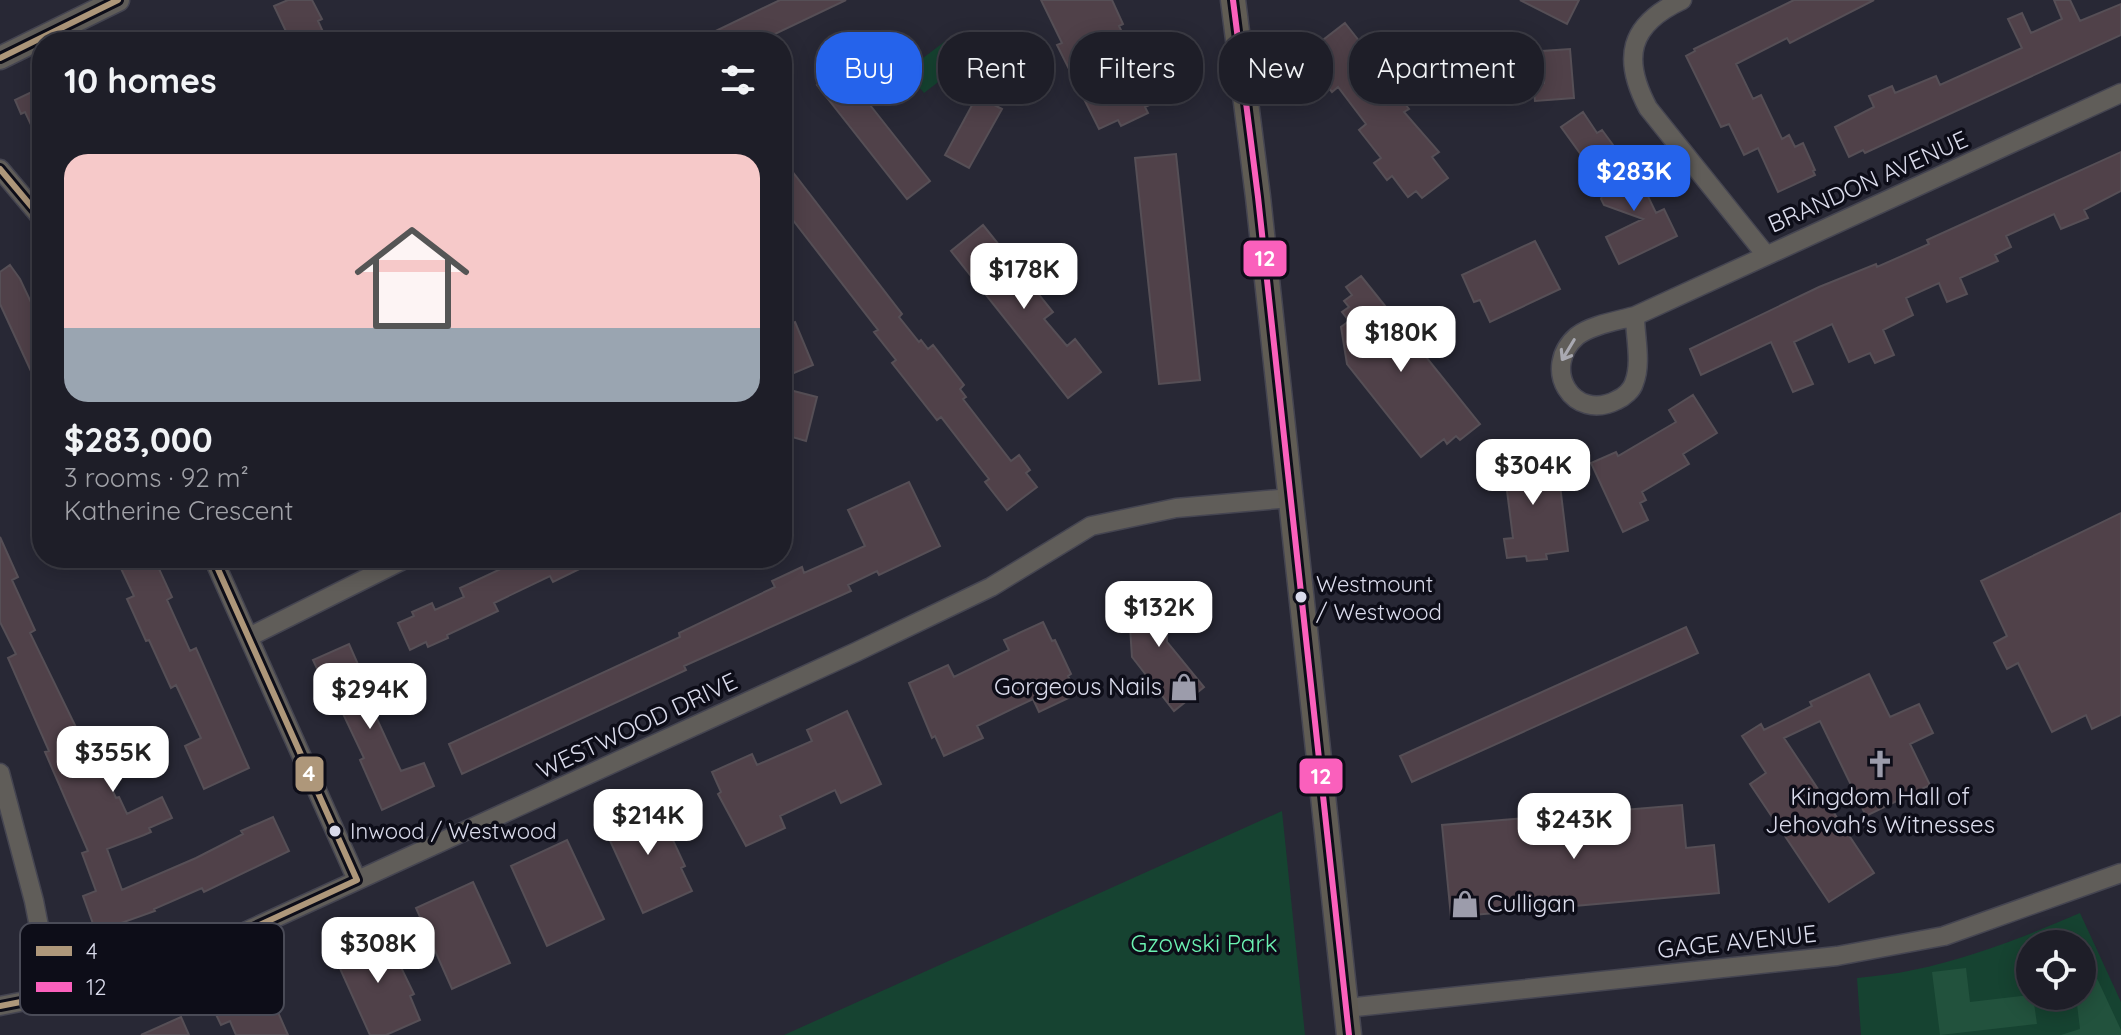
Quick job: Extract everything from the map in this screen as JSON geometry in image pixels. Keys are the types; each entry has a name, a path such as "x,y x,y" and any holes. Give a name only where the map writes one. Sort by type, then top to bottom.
{"main road":[{"path":"1233,0 1349,1035"}],"street":[{"path":"53,32 118,0"},
{"path":"1682,0 1656,14 1637,35 1633,59 1636,85 1648,108 1766,255"},
{"path":"0,58 32,42"},
{"name":"BRANDON AVENUE","path":"1635,316 1637,368 1634,386 1622,398 1605,406 1588,405 1573,397 1564,385 1560,366 1566,348 1579,334 1635,316 2121,93"},
{"path":"0,169 32,207"},
{"name":"WESTWOOD DRIVE","path":"264,923 991,587 1091,526 1176,508 1291,498"},
{"path":"218,568 357,880"},
{"path":"249,637 387,568"},
{"path":"0,773 38,923"},
{"name":"GAGE AVENUE","path":"1346,1008 1837,956 1944,936 2121,873"},
{"name":"WESTWOOD DRIVE","path":"0,1006 20,1003"}],"green space":[{"path":"938,47 938,82 924,93 922,91 922,59"},
{"name":"Gzowski Park","path":"1282,811 1305,1035 784,1035"},
{"path":"2080,913 2088,930 2038,930"},
{"path":"2016,939 2016,1010 2096,1010 2096,948 2121,1002 2121,1035 1861,1035 1857,978 1906,971"},
{"path":"1966,968 1970,1002 2016,997 2016,1010 2035,1010 2037,1024 1940,1035 1932,972"},
{"path":"2096,976 2121,1035 2061,1035 2080,1029 2078,1010 2096,1010"}],"building":[{"path":"288,0 312,0 322,19 318,21 323,32 286,32 274,6"},
{"path":"780,0 846,0 779,32 714,32"},
{"path":"1041,0 1112,0 1123,24 1119,26 1122,32 1070,32 1070,71 1057,45 1062,43"},
{"path":"1520,0 1579,0 1567,24"},
{"path":"1794,0 1874,0 1790,43 1787,38 1736,64 1753,99 1761,95 1782,139 1789,135 1795,147 1803,143 1815,170 1815,175 1778,192 1758,148 1744,155 1729,124 1721,127 1686,56 1694,49"},
{"path":"2054,0 2070,0 2080,21 2121,4 2121,35 1865,153 1863,150 1849,157 1835,127 1874,107 1869,96 1892,86 1895,93 1936,76 1940,85 2022,48 2008,19 2022,13 2031,33 2062,19"},
{"path":"1345,23 1352,32 1349,32 1349,102 1338,87 1333,91 1333,32"},
{"path":"1570,49 1574,98 1544,100 1544,51"},
{"path":"32,92 32,127 25,112 21,114 15,100"},
{"path":"832,104 869,104 930,181 907,199"},
{"path":"973,104 992,104 1002,109 969,168 945,155"},
{"path":"1086,104 1152,104 1145,107 1148,113 1121,126 1118,120 1099,129"},
{"path":"1351,104 1405,104 1409,109 1404,112 1439,152 1432,157 1448,178 1422,198 1416,191 1408,197 1392,176 1387,180 1374,163 1381,158 1359,130 1366,124"},
{"path":"1583,112 1597,133 1602,130 1616,149 1590,167 1561,127"},
{"path":"1617,151 1624,160 1629,157 1656,213 1664,209 1677,236 1619,264 1606,237 1643,219 1604,205 1601,199"},
{"path":"2121,152 2121,191 2084,210 2088,218 2061,229 2054,214 2006,236 2011,247 1995,255 1998,261 1960,278 1967,294 1947,302 1939,283 1906,298 1913,315 1883,330 1894,355 1875,363 1870,353 1849,362 1832,324 1794,342 1813,384 1793,392 1771,342 1701,375 1690,349 1819,287 1876,264 1877,267 1929,244 1927,240"},
{"path":"1176,154 1200,380 1159,384 1135,158"},
{"path":"792,171 902,314 899,317 919,342 921,340 928,349 933,345 964,385 960,389 966,397 963,399 1011,461 1019,455 1030,470 1026,473 1037,487 1007,510 985,482 989,479 941,417 937,420 892,363 896,360 874,332 878,330 792,219"},
{"path":"983,225 1053,312 1044,319 1067,346 1075,339 1101,372 1068,398 951,251"},
{"path":"1535,241 1560,289 1490,322 1480,300 1474,302 1462,275"},
{"path":"10,265 32,304 32,373 0,304 0,272"},
{"path":"1361,276 1480,424 1460,440 1456,436 1447,444 1444,439 1421,457 1347,364 1341,327 1349,321 1342,312 1349,307 1344,301 1352,295 1346,287"},
{"path":"795,322 813,365 792,374 792,323"},
{"path":"792,391 817,397 806,441 792,437"},
{"path":"1693,395 1717,433 1683,454 1689,464 1642,492 1646,500 1640,503 1648,520 1623,532 1591,463 1616,452 1618,456 1676,422 1669,410"},
{"path":"1533,448 1536,468 1554,466 1556,477 1559,477 1568,551 1546,554 1547,559 1527,561 1526,556 1507,558 1504,539 1513,538 1505,475 1497,476 1495,455"},
{"path":"909,482 940,546 879,575 877,571 848,585 851,591 684,666 686,670 462,774 449,744 680,637 679,633 775,587 772,581 802,567 804,573 865,546 848,510"},
{"path":"2121,513 2121,715 2092,729 2086,715 2052,732 2018,663 2007,669 1994,643 2007,636 1981,581"},
{"path":"0,537 18,577 12,580 35,630 30,633 89,754 95,752 116,798 119,797 127,814 162,797 172,818 149,828 151,832 107,849 122,890 196,858 243,834 241,831 273,817 289,851 204,892 202,888 155,911 121,923 93,923 83,896 96,891 82,853 88,851 8,658 16,654 0,622"},
{"path":"121,568 159,568 172,597 167,600 190,651 196,648 249,768 204,789 185,746 201,738 176,685 171,688 149,640 146,641 127,599 134,596"},
{"path":"503,568 582,568 553,582 550,576 494,603 498,611 447,635 448,638 428,647 426,642 410,650 398,623 432,603 435,610 464,597 460,588"},
{"path":"1165,589 1167,642 1204,687 1174,711 1132,657 1128,593"},
{"path":"1043,622 1052,641 1055,640 1077,694 1039,712 1033,699 977,726 983,738 944,756 935,736 932,738 909,683 948,665 954,677 1009,650 1004,640"},
{"path":"1686,627 1698,653 1412,782 1400,756"},
{"path":"349,644 364,678 359,680 401,771 424,763 434,786 382,810 360,760 364,758 328,682 324,684 313,660"},
{"path":"1869,674 1890,717 1919,704 1933,733 1910,744 1930,785 1866,816 1820,721 1784,738 1874,873 1829,902 1750,784 1766,773 1742,736 1761,724 1764,730 1812,706 1810,702"},
{"path":"847,711 881,784 841,803 835,790 780,816 785,828 746,846 718,794 721,792 712,772 752,754 757,765 812,741 807,730"},
{"path":"651,801 685,866 681,868 692,891 643,913 602,823"},
{"path":"1682,805 1686,848 1714,845 1719,893 1451,917 1442,825"},
{"path":"567,840 604,919 547,946 511,866"},
{"path":"473,882 510,963 452,989 416,908"},
{"path":"380,931 414,994 410,996 420,1020 386,1035 370,1035 333,953"},
{"path":"216,1015 279,1015 288,1035 236,1035 230,1021 221,1025"},
{"path":"181,1017 189,1035 141,1035"}],"transit line":[{"name":"4","path":"53,32 118,0"},
{"name":"12","path":"1233,0 1258,197 1349,1035"},
{"name":"4","path":"0,58 32,42"},
{"name":"4","path":"0,169 32,207"},
{"name":"4","path":"217,568 357,880"},
{"name":"4","path":"264,923 357,880"},
{"name":"4","path":"0,1006 20,1002"}],"place":[{"name":"Westmount / Westwood","path":"1301,597"},
{"name":"Gorgeous Nails","path":"1184,687"},
{"name":"Kingdom Hall of Jehovah's Witnesses","path":"1880,764"},
{"name":"Inwood / Westwood","path":"335,831"},
{"name":"Culligan","path":"1465,904"}]}
